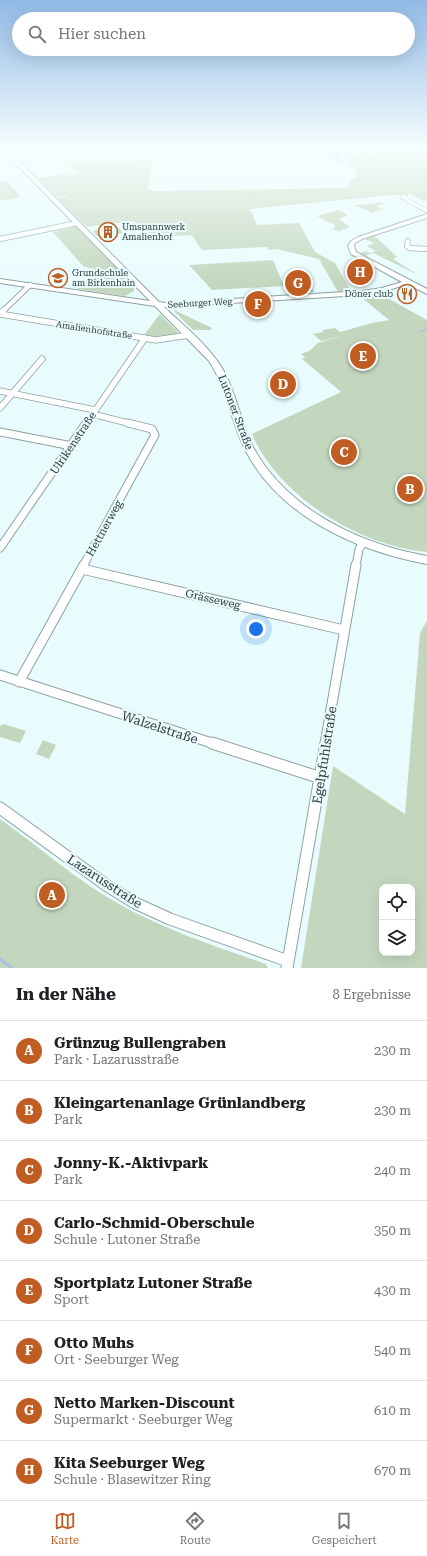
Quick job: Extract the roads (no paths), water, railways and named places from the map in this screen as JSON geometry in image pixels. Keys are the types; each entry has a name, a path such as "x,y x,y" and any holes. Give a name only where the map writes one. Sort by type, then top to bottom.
{"street":[{"name":"Lutoner Straße","path":"51,195 209,356 223,374 248,447 265,473 285,493 308,512 326,524 362,543 395,554 427,560"},
{"path":"406,197 402,197 427,211"},
{"path":"425,289 407,282 358,256 354,253 351,246 353,242 359,238 427,216"},
{"path":"0,239 77,222"},
{"path":"408,241 407,246 409,248 427,250"},
{"name":"Seeburger Weg","path":"0,281 159,305 362,293 383,290 407,282"},
{"path":"0,314 30,285"},
{"path":"125,300 138,294 140,287"},
{"name":"Amalienhofstraße","path":"0,314 145,338 169,339 189,335"},
{"name":"Ulrikenstraße","path":"0,548 72,446 145,338"},
{"path":"0,408 42,359"},
{"path":"0,391 94,412"},
{"name":"Hettnerweg","path":"19,682 155,435 152,429 94,412"},
{"path":"0,432 72,446"},
{"name":"Egelpfuhlstraße","path":"287,964 321,778 344,630 359,549 362,543"},
{"name":"Grässeweg","path":"82,569 344,630"},
{"name":"Walzelstraße","path":"0,675 321,778"},
{"name":"Lazarusstraße","path":"0,808 106,885 136,903 170,919 287,964"}],"waterway":[{"path":"421,331 427,330"},
{"path":"0,959 12,968"}],"place":[{"name":"Umspannwerk Amalienhof","path":"108,232"},
{"name":"Kita Seeburger Weg","path":"360,272"},
{"name":"Grundschule am Birkenhain","path":"58,278"},
{"name":"Netto Marken-Discount","path":"298,283"},
{"name":"Döner club","path":"407,294"},
{"name":"Otto Muhs","path":"258,304"},
{"name":"Sportplatz Lutoner Straße","path":"363,356"},
{"name":"Carlo-Schmid-Oberschule","path":"283,384"},
{"name":"Jonny-K.-Aktivpark","path":"344,452"},
{"name":"Kleingartenanlage Grünlandberg","path":"410,489"},
{"name":"Grünzug Bullengraben","path":"52,895"}]}
